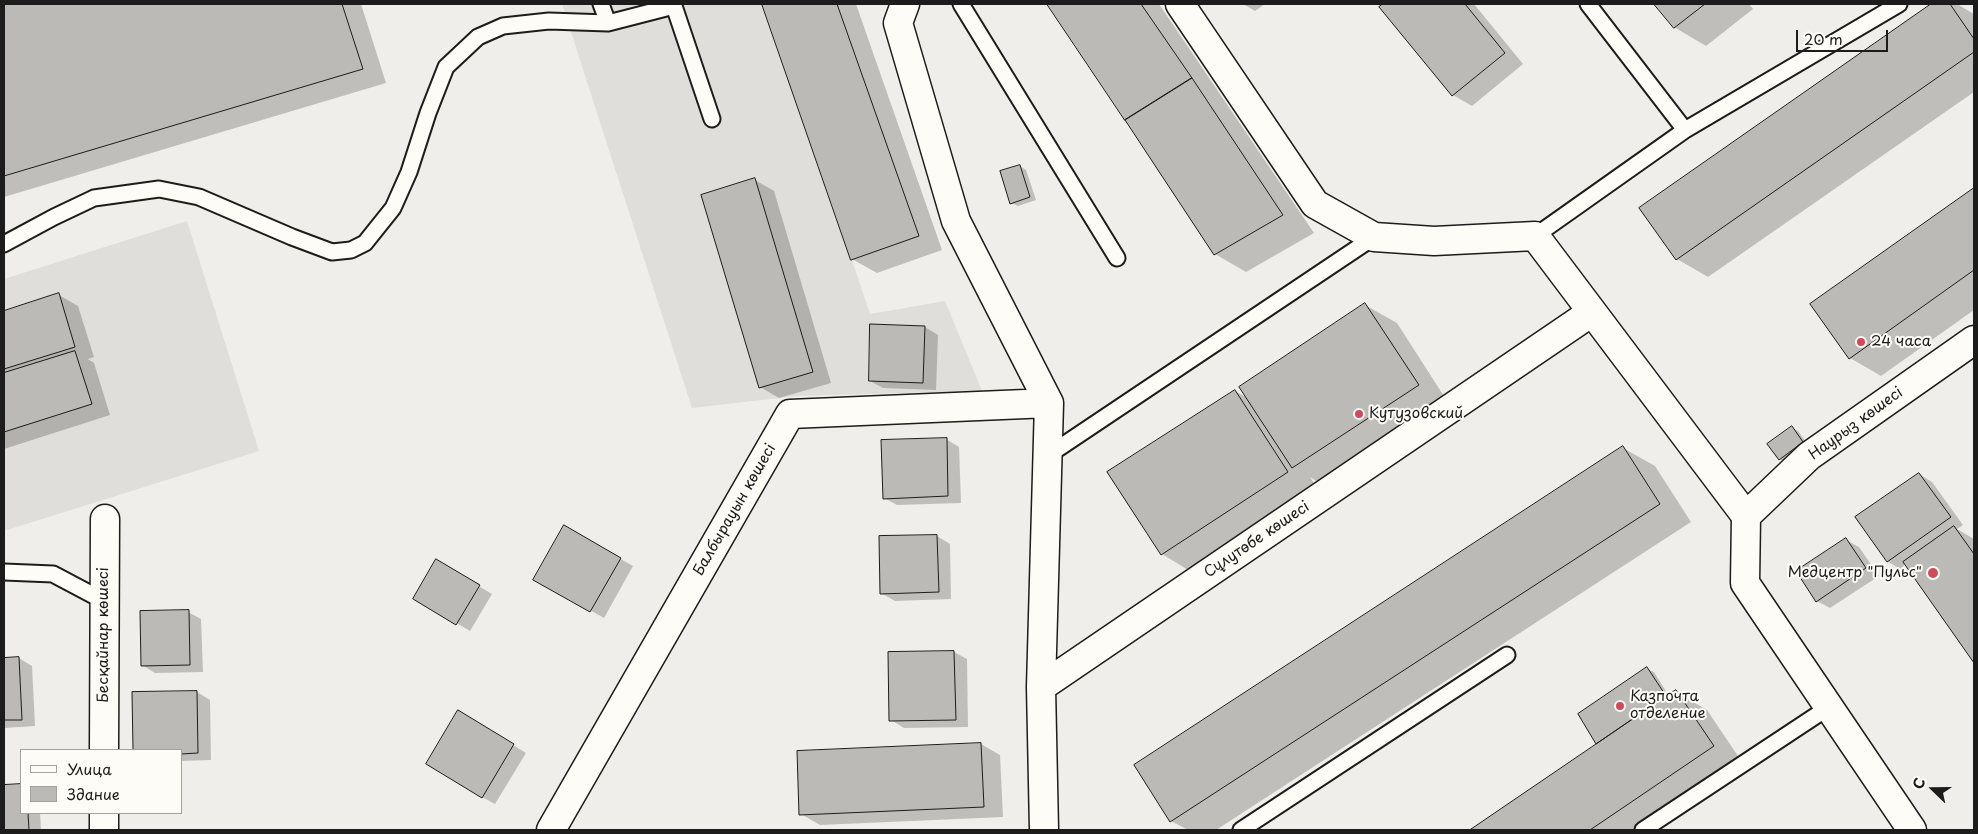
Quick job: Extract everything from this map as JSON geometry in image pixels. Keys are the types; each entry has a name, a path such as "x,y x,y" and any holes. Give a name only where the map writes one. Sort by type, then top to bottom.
{"street":[{"path":"905,4 898,23 956,221 1049,403 1041,687 1044,830"},
{"path":"1180,4 1315,204 1374,237 1434,240 1535,236 1746,516 1745,583 1912,830"},
{"name":"Сұлутөбе көшесі","path":"1041,687 1592,312"},
{"name":"Наурыз көшесі","path":"1746,516 1809,456 1974,340"},
{"name":"Балбырауын көшесі","path":"551,830 790,414 1049,403"},
{"name":"Бесқайнар көшесі","path":"104,749 105,519"},
{"path":"104,814 104,830"}],"lane":[{"path":"601,4 608,23"},
{"path":"961,4 1117,258"},
{"path":"1588,4 1685,130"},
{"path":"1535,236 1685,130 1899,4"},
{"path":"4,244 94,198 159,190 199,196 292,237 332,252 351,250 365,243 393,208 409,172 428,113 446,67 478,37 503,26 549,21 608,23 674,6 712,119"},
{"path":"1047,456 1374,237"},
{"path":"4,572 53,574 104,601"},
{"path":"1241,830 1507,655"},
{"path":"1643,830 1829,707"}],"shaded area":[{"path":"562,4 837,4 919,236 852,260 870,314 945,301 982,391 797,396 692,408"},
{"path":"187,221 259,451 4,531 4,279"}],"building":[{"path":"4,4 342,4 363,69 4,176"},
{"path":"762,4 837,4 919,236 851,260"},
{"path":"1047,4 1141,4 1192,78 1125,120"},
{"path":"1383,4 1465,4 1505,53 1452,96 1379,7"},
{"path":"1654,4 1705,4 1674,28"},
{"path":"1931,4 1950,4 1974,39 1974,52 1676,260 1639,208"},
{"path":"1192,78 1283,215 1214,255 1125,120"},
{"path":"1020,165 1030,197 1010,204 1000,171"},
{"path":"755,178 813,372 759,388 701,195"},
{"path":"1974,188 1974,270 1849,359 1810,304"},
{"path":"59,293 75,347 4,369 4,311"},
{"path":"1365,303 1419,385 1292,468 1239,387"},
{"path":"870,324 925,326 923,383 869,381"},
{"path":"75,351 92,404 4,432 4,373"},
{"path":"1235,390 1288,472 1161,555 1107,472"},
{"path":"1792,426 1803,442 1779,460 1767,444"},
{"path":"947,438 948,496 883,499 881,440"},
{"path":"1623,446 1660,504 1170,822 1134,765"},
{"path":"1919,473 1951,517 1887,562 1855,517"},
{"path":"564,525 621,558 590,612 533,580"},
{"path":"1954,526 1974,554 1974,663 1903,562"},
{"path":"937,535 939,592 880,594 879,536"},
{"path":"1846,538 1866,568 1816,602 1796,571"},
{"path":"436,559 480,585 456,625 413,599"},
{"path":"189,610 190,665 141,666 140,611"},
{"path":"954,651 956,720 889,721 888,652"},
{"path":"19,657 22,720 4,720 4,658"},
{"path":"1647,667 1666,696 1596,744 1578,714"},
{"path":"1676,690 1714,746 1590,830 1470,830"},
{"path":"197,691 198,753 182,754 182,749 133,749 132,692"},
{"path":"458,710 514,744 482,798 426,764"},
{"path":"981,743 984,807 799,815 797,751"},
{"path":"20,784 20,814 28,814 29,830 4,830 4,785"}],"place":[{"name":"24 часа","path":"1861,342"},
{"name":"Кутузовский","path":"1359,414"},
{"name":"Медцентр \"Пульс\"","path":"1933,573"},
{"name":"Казпочта отделение","path":"1620,706"}]}
